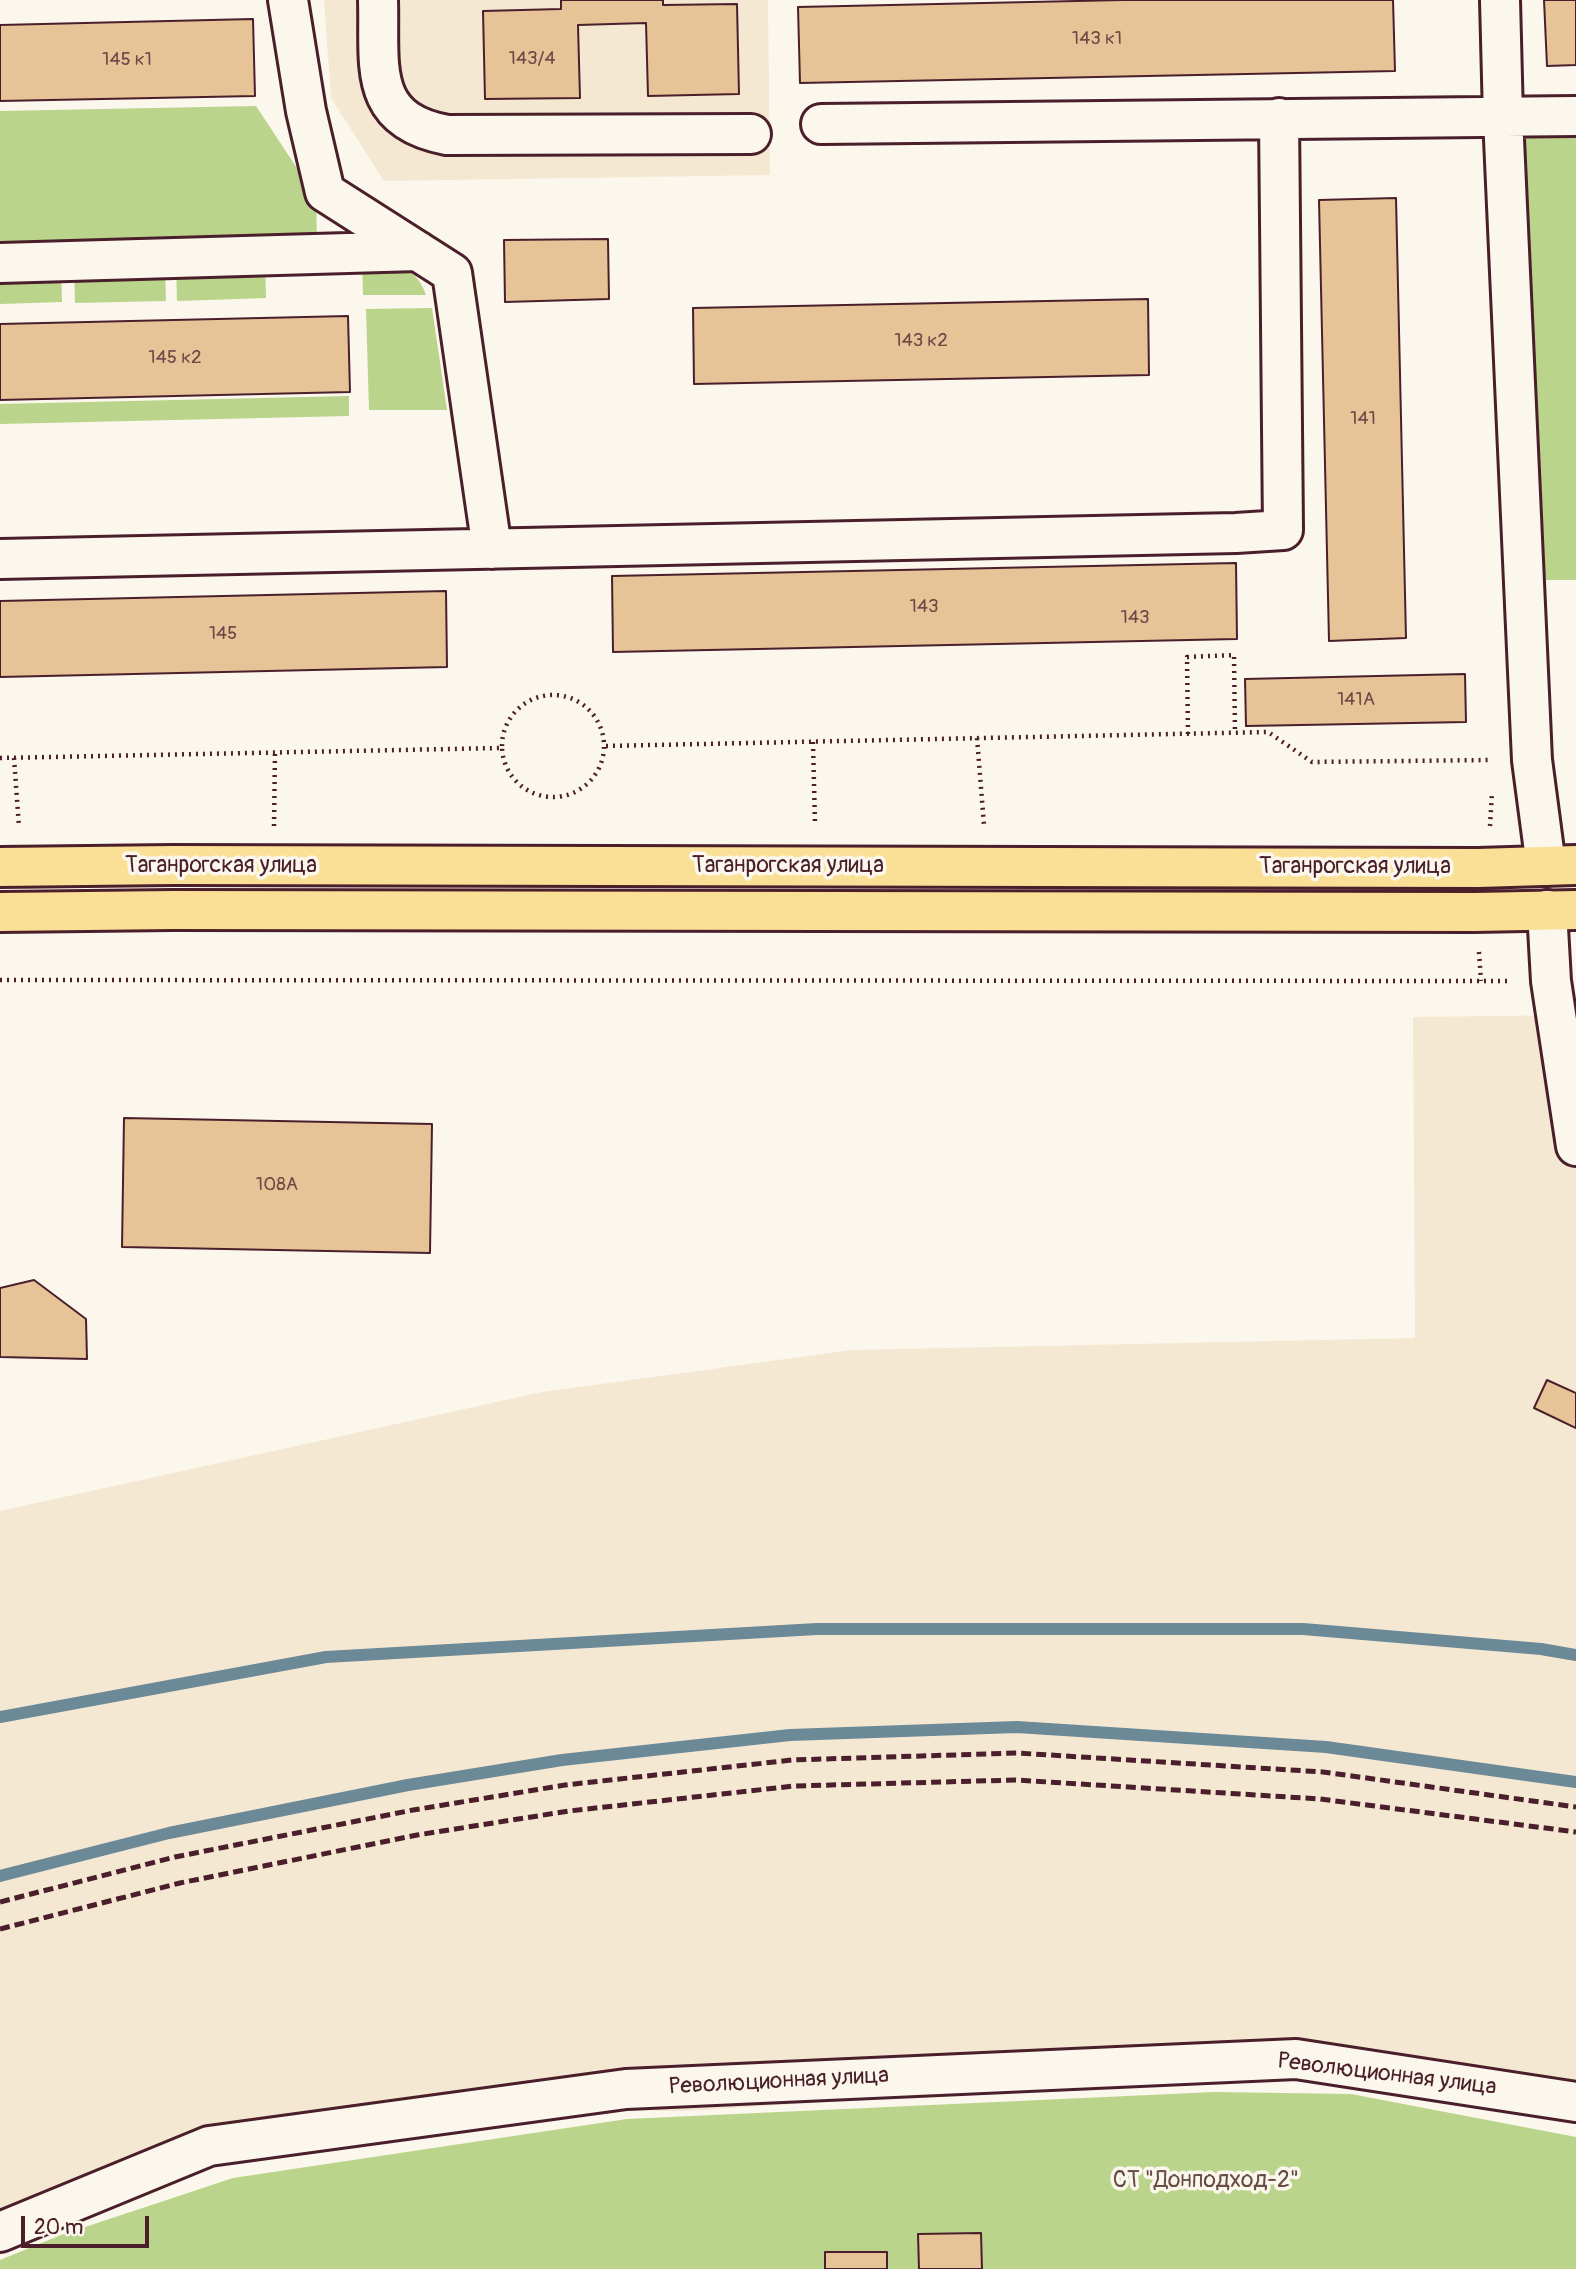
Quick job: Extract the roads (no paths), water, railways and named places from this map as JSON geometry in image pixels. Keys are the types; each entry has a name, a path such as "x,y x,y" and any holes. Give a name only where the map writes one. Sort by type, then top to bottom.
{"main road":[{"name":"Таганрогская улица","path":"10,853 173,865 1561,865"},
{"path":"1561,865 1562,910"},
{"name":"Таганрогская улица","path":"0,912 173,909 1562,910"}],"lane":[{"path":"288,0 306,111 325,192 453,273 492,549"},
{"path":"378,0 381,82 384,95 391,107 410,123 427,131 447,135 751,134"},
{"path":"1500,0 1531,760 1561,865"},
{"path":"821,124 1279,117 1576,116"},
{"path":"0,559 1236,534 1283,530 1279,117"},
{"path":"0,263 418,251"},
{"path":"1562,910 1551,981 1576,1146"},
{"name":"Революционная улица","path":"0,2232 209,2146 626,2089 1296,2059 1576,2102"}],"waterway":[{"path":"0,1717 326,1657 817,1629 1303,1629 1541,1649 1576,1655"},
{"path":"0,1876 169,1833 408,1785 562,1760 790,1735 1017,1727 1326,1747 1576,1782"}],"railway":[{"path":"0,1902 175,1857 413,1810 565,1785 792,1760 1017,1753 1323,1772 1576,1807"},
{"path":"0,1929 180,1883 417,1835 569,1811 794,1786 1016,1780 1320,1799 1576,1832"}],"park label":[{"name":"СТ \"Донподход-2\"","path":"1206,2181"}]}
